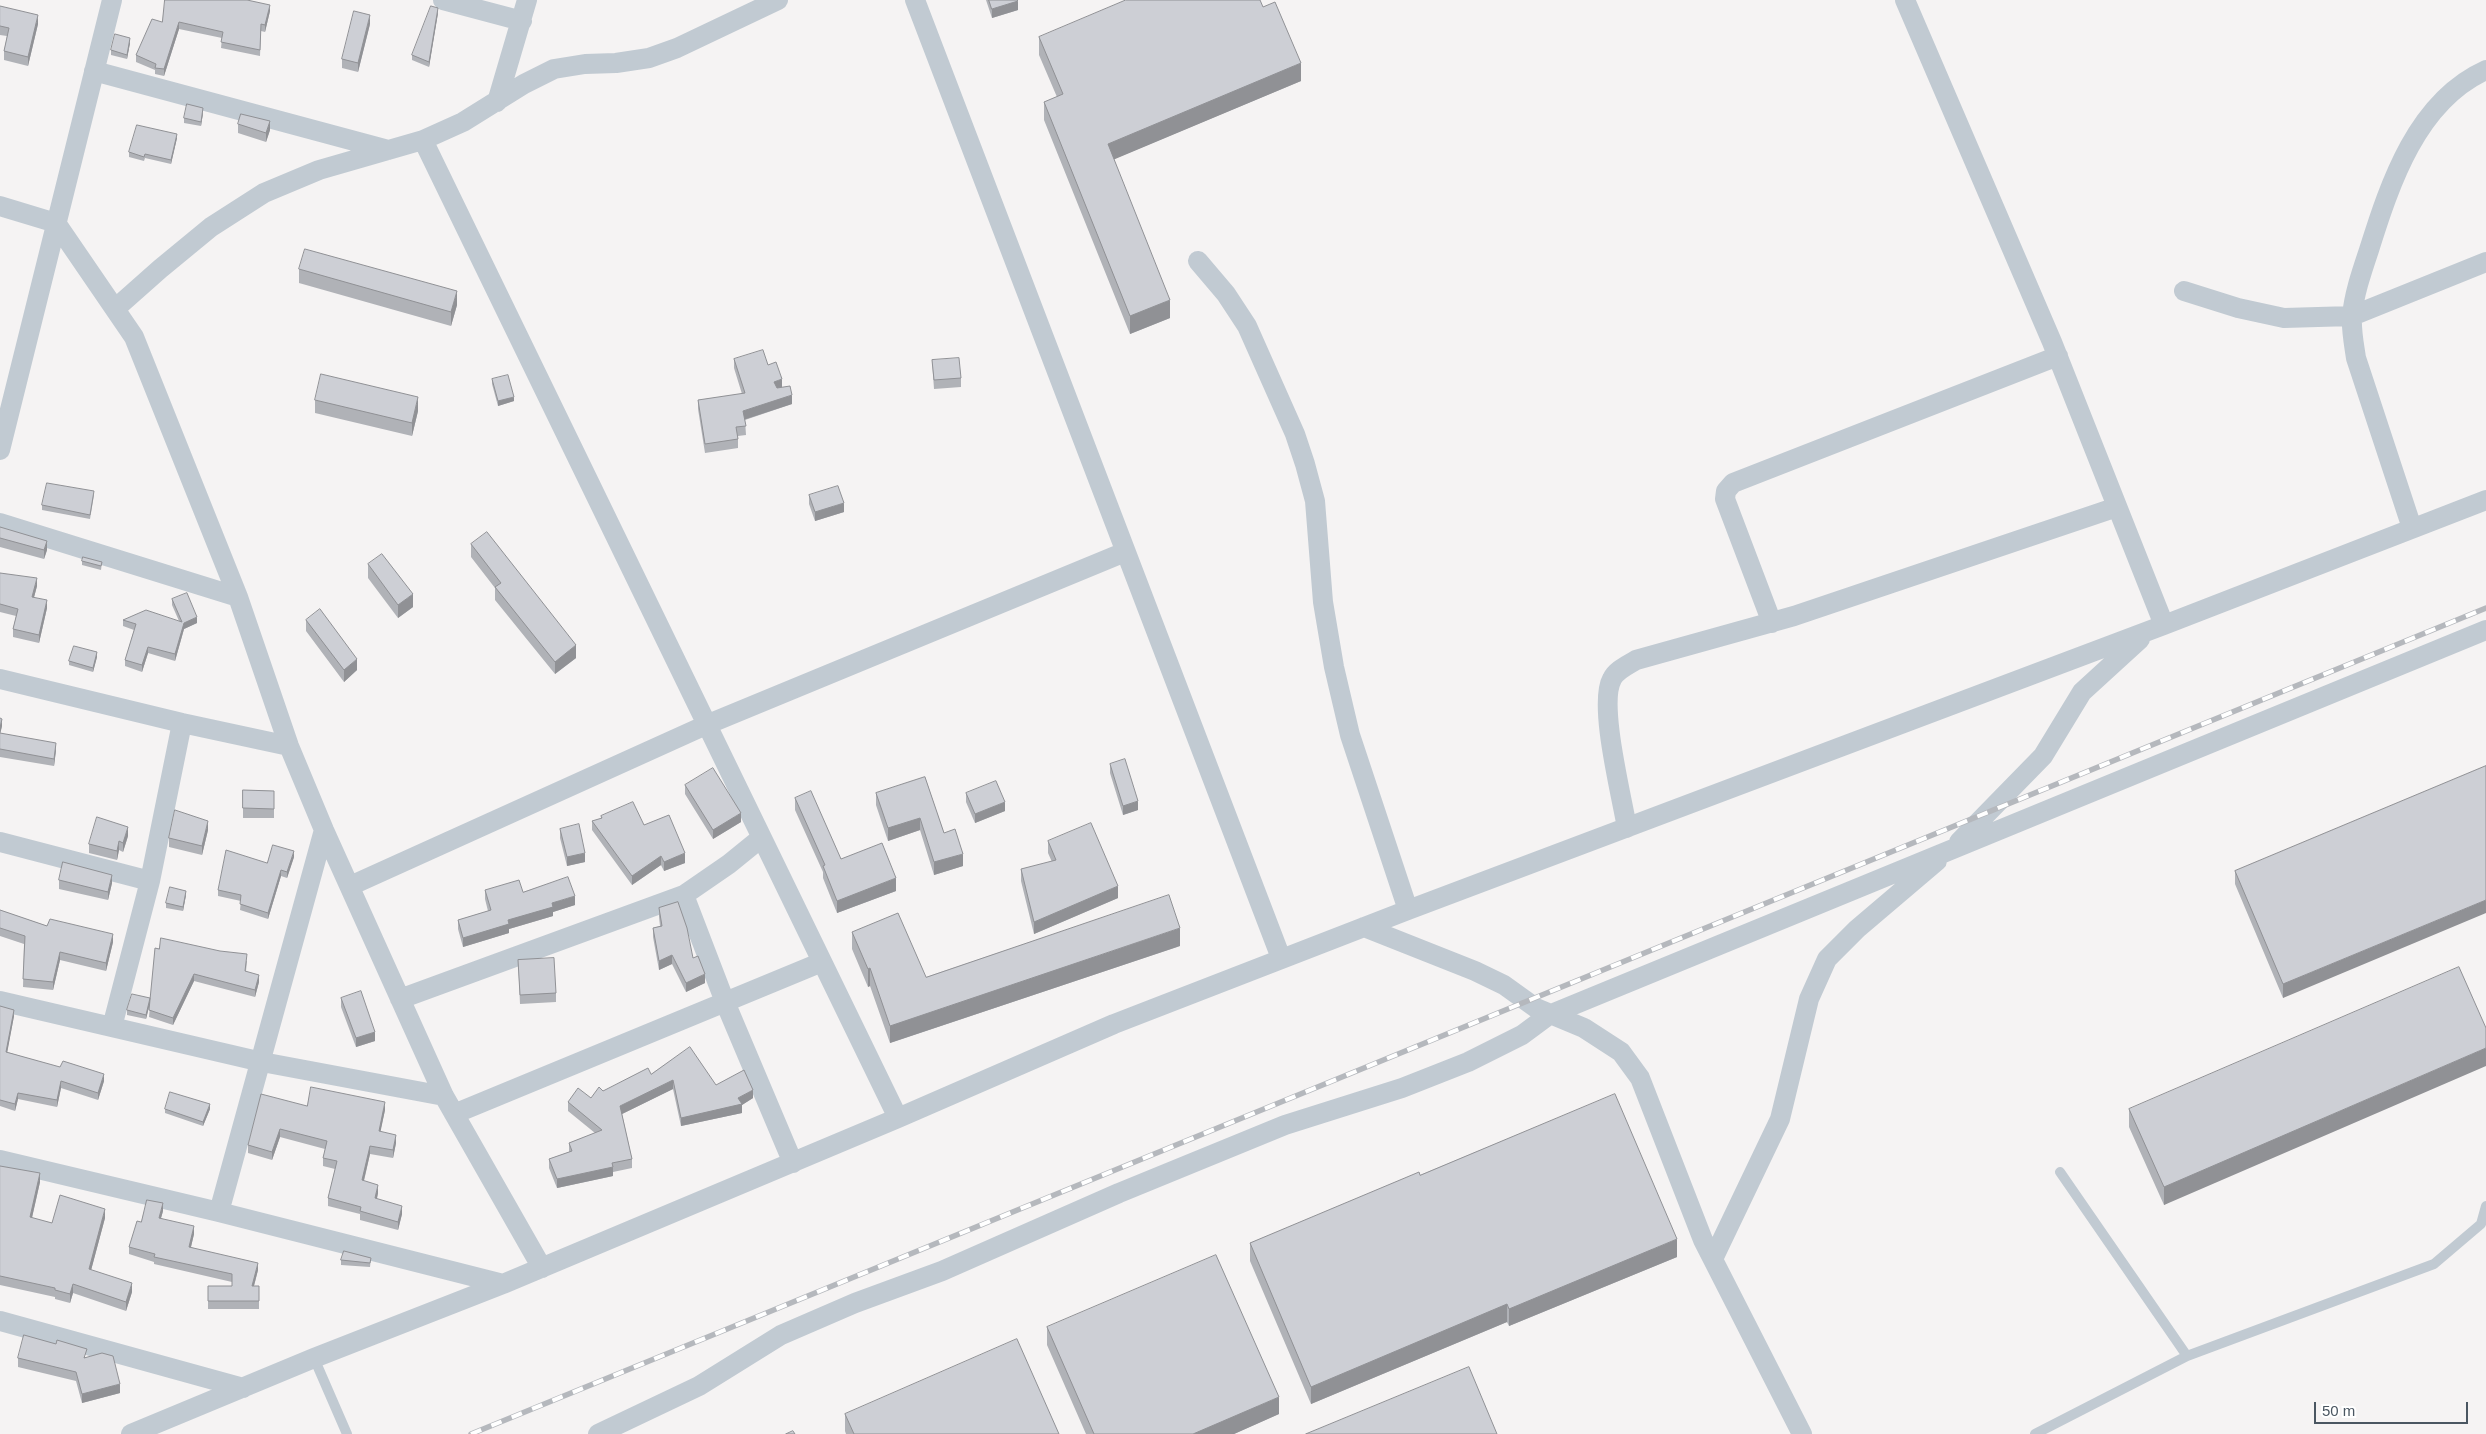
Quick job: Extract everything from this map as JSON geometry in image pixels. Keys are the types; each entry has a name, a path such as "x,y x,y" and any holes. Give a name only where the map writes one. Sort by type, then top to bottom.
{"street":[{"path":"0,450 112,0"},
{"path":"443,0 522,21"},
{"path":"498,102 527,0"},
{"path":"116,308 211,228 264,192 319,170 423,140 463,122 498,102 524,84 554,69 649,58 677,48 778,0"},
{"path":"915,0 1125,552 1164,647 1281,958"},
{"path":"1904,0 2058,356 2117,507 2157,627"},
{"path":"2412,528 2356,358 2352,316 2360,278 2373,236 2396,176 2417,133 2447,96 2460,85 2486,70"},
{"path":"94,72 388,150"},
{"path":"423,140 898,1118"},
{"path":"0,206 56,223 116,308 134,337 238,597 289,746 324,830 444,1096 542,1268"},
{"path":"1198,261 1226,294 1247,326 1303,456 1315,501 1324,602 1336,677 1350,735 1408,910"},
{"path":"2184,290 2238,308 2284,318 2352,316 2486,262"},
{"path":"1772,623 1725,499 1729,486 2058,356"},
{"path":"130,1434 314,1358 504,1284 898,1118 1114,1024 1364,926 2157,627 2486,500"},
{"path":"1627,828 1606,700 1612,679 1623,668 1636,660 1772,623 2117,507"},
{"path":"0,523 238,597"},
{"path":"350,886 706,725 1125,552"},
{"path":"1713,1259 1780,1119 1810,999 1827,959 1857,929 1952,849 2043,756 2082,692 2157,627"},
{"path":"598,1434 700,1386 781,1336 855,1303 942,1271 1119,1193 1285,1125 1402,1088 1468,1062 1522,1035 1549,1015 2486,630"},
{"path":"0,679 182,723 289,746"},
{"path":"112,1027 150,881 182,723"},
{"path":"219,1212 262,1062 324,830"},
{"path":"400,999 684,894 729,864 761,838"},
{"path":"0,842 150,881"},
{"path":"684,894 725,1002 792,1163"},
{"path":"1364,926 1475,971 1504,985 1549,1015 1584,1028 1604,1039 1621,1052 1640,1078 1703,1240 1802,1434"},
{"path":"454,1114 822,962"},
{"path":"0,1001 262,1062 444,1096"},
{"path":"0,1160 219,1212 504,1284"},
{"path":"0,1321 242,1388"}],"lane":[{"path":"2060,1172 2187,1356"},
{"path":"2035,1434 2187,1356 2434,1264 2481,1224 2486,1206"},
{"path":"314,1358 347,1434"}],"building":[{"path":"165,0 247,0 270,5 265,25 261,24 260,50 221,42 223,32 179,22 164,69 155,68 156,64 136,55 152,19 162,22"},
{"path":"989,0 1017,0 1018,1 992,9"},
{"path":"1126,0 1260,0 1263,7 1275,2 1301,63 1108,144 1170,300 1130,316 1044,102 1063,94 1039,37"},
{"path":"0,6 38,15 28,57 4,51 9,28 0,26"},
{"path":"431,6 438,8 429,62 412,55"},
{"path":"354,11 370,15 358,63 342,59"},
{"path":"115,34 130,38 127,55 111,50"},
{"path":"187,104 203,108 201,122 184,118"},
{"path":"241,114 270,121 266,133 238,124"},
{"path":"137,125 177,134 171,160 145,154 144,157 129,152"},
{"path":"305,249 457,291 451,312 299,269"},
{"path":"763,350 768,365 776,362 782,379 774,382 777,388 790,386 792,395 743,411 746,426 736,427 738,439 705,444 698,400 745,393 734,359"},
{"path":"959,358 961,378 934,380 932,360"},
{"path":"321,374 418,397 412,423 315,400"},
{"path":"508,375 514,397 498,401 492,379"},
{"path":"47,483 94,491 90,515 42,505"},
{"path":"838,486 844,503 815,512 809,495"},
{"path":"0,527 47,541 44,550 0,538"},
{"path":"487,532 576,645 555,662 495,587 501,583 471,544"},
{"path":"382,554 413,594 398,605 368,564"},
{"path":"83,557 102,562 101,566 82,561"},
{"path":"0,573 37,578 32,597 47,600 39,635 13,629 18,609 0,604"},
{"path":"187,593 197,617 184,623 175,654 148,647 142,665 125,660 136,624 123,620 146,610 182,622 172,599"},
{"path":"320,609 357,659 344,670 306,620"},
{"path":"74,646 97,652 93,668 69,661"},
{"path":"0,733 56,743 54,759 0,749"},
{"path":"1125,759 1138,801 1123,806 1110,764"},
{"path":"2486,766 2486,900 2283,984 2235,871"},
{"path":"713,768 741,813 713,830 685,785"},
{"path":"925,777 944,833 955,829 963,854 934,862 920,818 888,828 876,793"},
{"path":"996,781 1005,802 975,814 966,793"},
{"path":"243,790 274,791 274,809 243,808"},
{"path":"811,791 841,859 882,843 896,878 837,901 823,866 825,865 795,798"},
{"path":"633,802 644,825 669,815 685,853 664,862 661,856 632,876 592,821"},
{"path":"175,810 208,821 202,846 169,838"},
{"path":"97,817 128,827 123,843 119,841 117,851 89,844"},
{"path":"1091,823 1118,886 1034,922 1021,869 1056,860 1048,841"},
{"path":"579,824 585,853 567,857 560,829"},
{"path":"273,845 294,851 287,872 281,870 268,913 240,904 241,895 218,890 226,850 267,863"},
{"path":"63,862 112,875 108,892 59,880"},
{"path":"568,877 575,896 552,903 553,907 508,920 509,924 463,938 458,920 491,910 485,890 519,880 523,892"},
{"path":"170,887 186,891 183,907 166,903"},
{"path":"1169,895 1180,928 890,1026 870,968 868,969 852,932 898,913 926,977"},
{"path":"678,902 687,928 693,958 698,956 705,974 686,983 672,955 659,961 653,928 662,926 659,908"},
{"path":"0,910 47,926 50,919 113,934 106,963 60,952 53,982 23,979 25,936 0,928"},
{"path":"161,938 220,951 247,954 245,971 259,975 255,990 194,974 173,1018 149,1010 155,948 159,949"},
{"path":"554,958 556,993 520,995 518,960"},
{"path":"2459,967 2486,1028 2486,1048 2164,1187 2129,1109"},
{"path":"361,991 375,1032 356,1038 341,998"},
{"path":"132,994 150,998 146,1015 127,1010"},
{"path":"0,1006 14,1010 6,1052 60,1067 63,1061 104,1074 98,1093 61,1081 57,1100 18,1093 15,1104 0,1100"},
{"path":"690,1047 716,1085 744,1070 753,1090 738,1098 742,1104 681,1118 673,1080 620,1106 632,1159 612,1163 613,1167 557,1179 549,1159 572,1151 569,1143 602,1130 568,1102 578,1088 591,1098 599,1087 603,1091 648,1068 651,1074"},
{"path":"311,1087 385,1102 379,1131 396,1135 393,1150 370,1146 362,1180 378,1185 375,1198 402,1206 398,1222 360,1211 361,1207 328,1198 337,1161 323,1158 327,1141 280,1129 272,1152 248,1145 261,1094 307,1106"},
{"path":"170,1092 210,1104 203,1122 165,1109"},
{"path":"1615,1094 1677,1239 1509,1309 1507,1304 1311,1387 1250,1243 1419,1172 1420,1175"},
{"path":"0,1166 40,1173 30,1217 52,1223 60,1195 105,1209 89,1269 132,1283 126,1302 73,1284 70,1294 55,1290 55,1288 0,1276"},
{"path":"147,1200 163,1203 159,1218 194,1226 189,1247 258,1263 252,1286 259,1286 259,1301 208,1301 208,1286 232,1286 232,1274 154,1257 155,1254 129,1247 137,1221 141,1222"},
{"path":"344,1251 371,1258 370,1263 341,1260"},
{"path":"1216,1255 1279,1397 1193,1434 1094,1434 1047,1327"},
{"path":"24,1335 56,1344 57,1340 87,1349 84,1358 102,1353 113,1356 120,1384 82,1394 76,1372 18,1358"},
{"path":"1017,1339 1059,1434 854,1434 845,1414"},
{"path":"1469,1367 1497,1434 1306,1434"}],"railway":[{"path":"471,1434 2486,608"}]}
